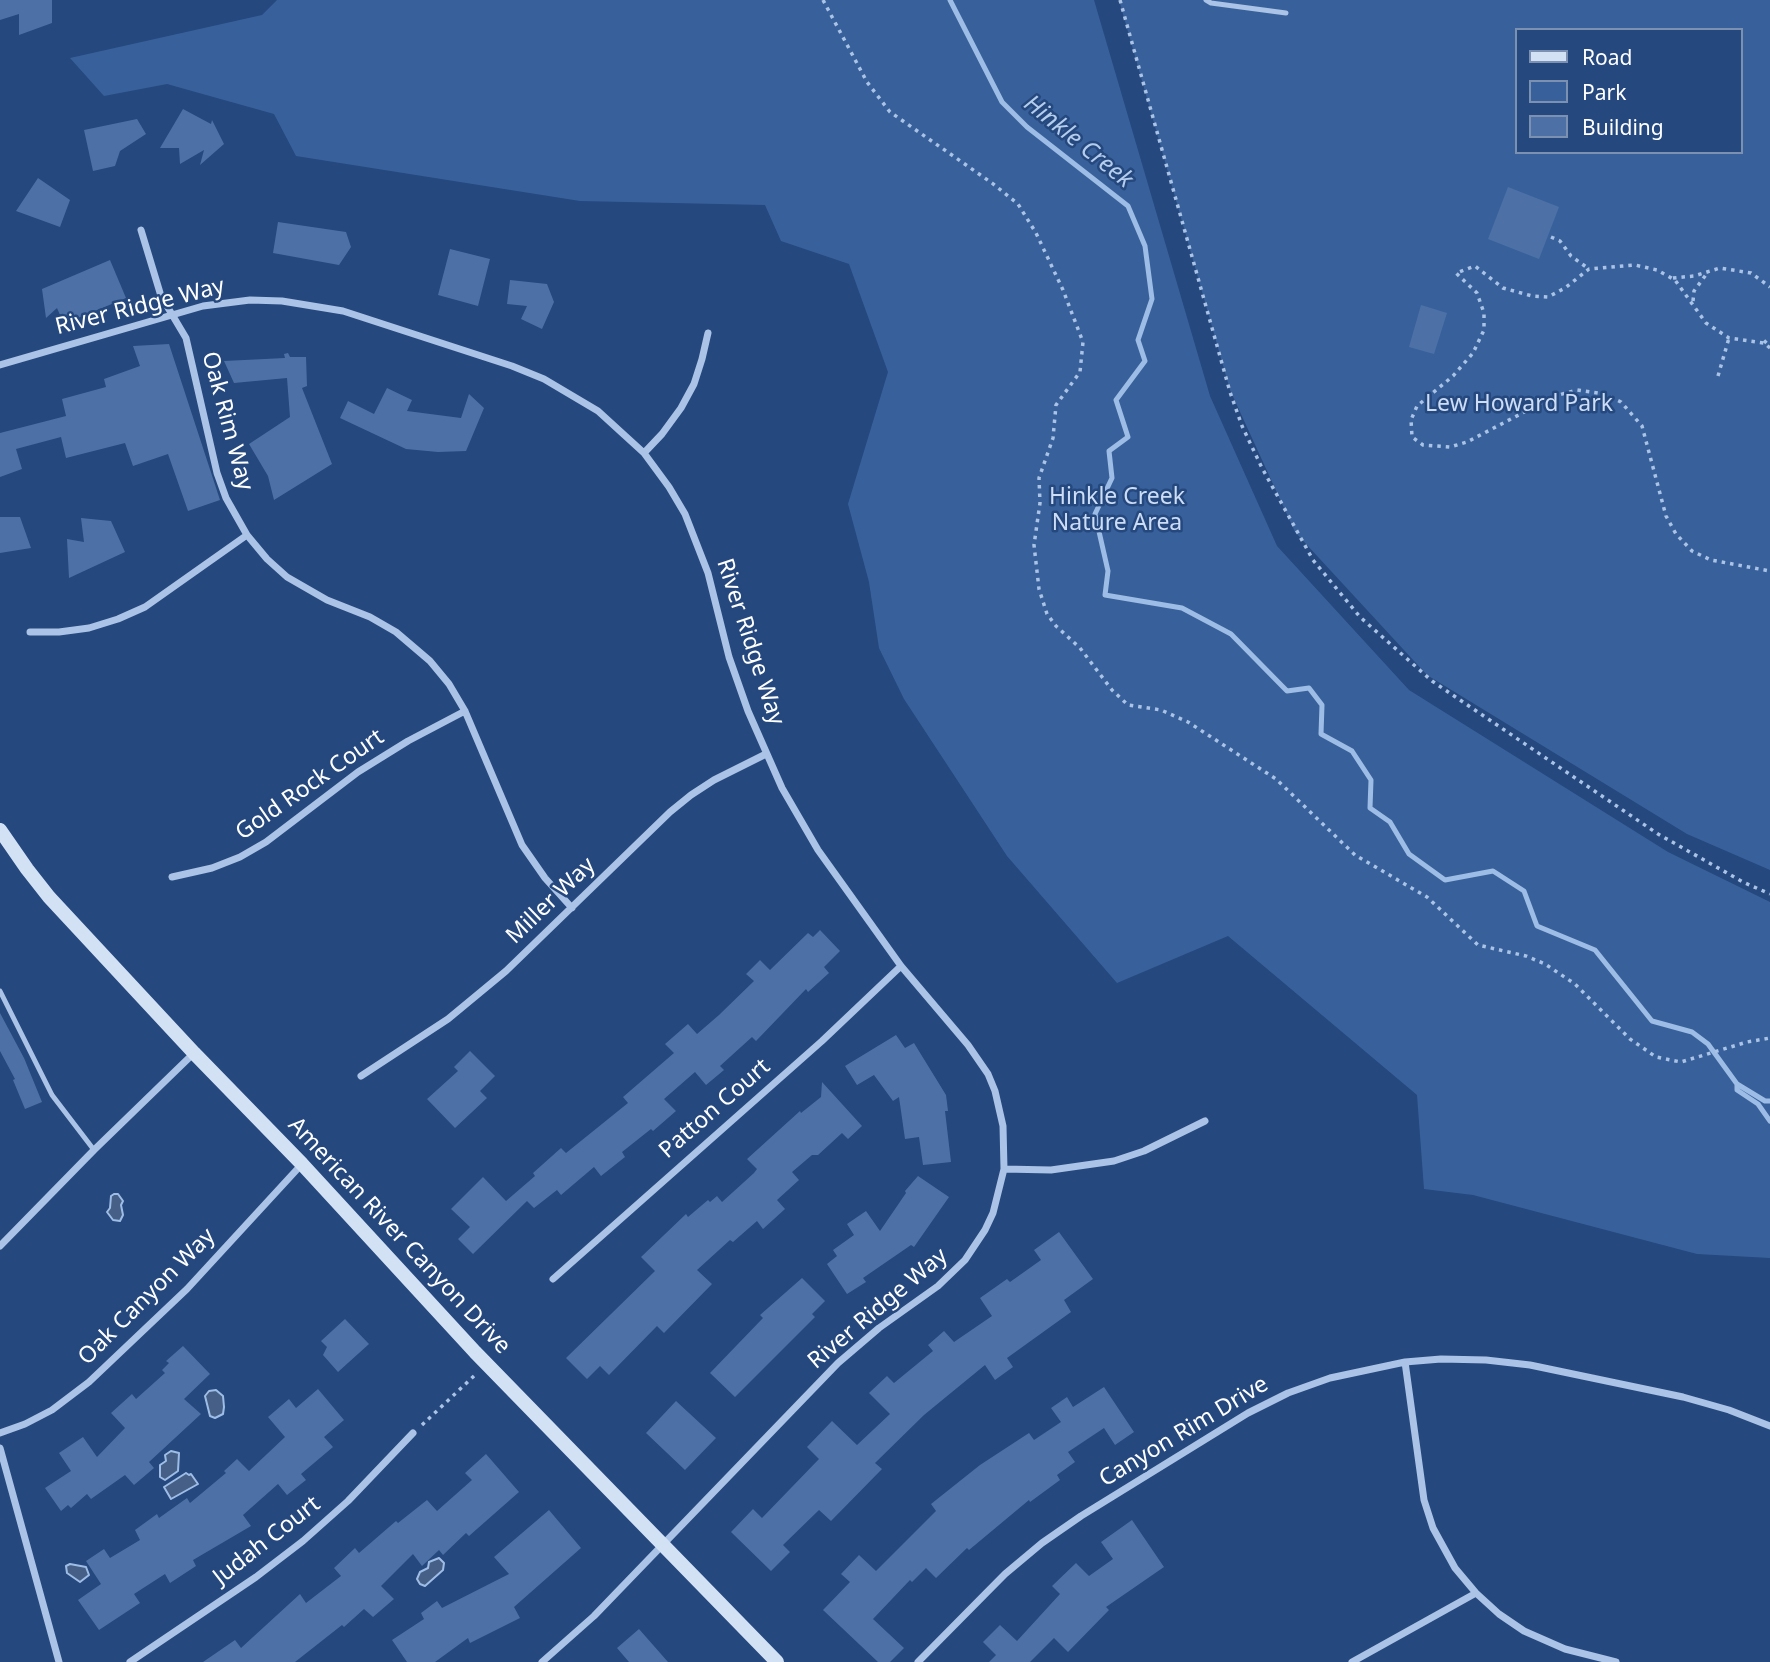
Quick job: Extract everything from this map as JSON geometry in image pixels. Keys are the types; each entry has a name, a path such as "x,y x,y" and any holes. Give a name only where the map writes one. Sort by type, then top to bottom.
{"main road":[{"name":"American River Canyon Drive","path":"0,830 49,897 194,1053 302,1164 486,1364 776,1662"}],"street":[{"name":"Oak Rim Way","path":"141,230 161,296 186,338 217,472 226,498 247,535 267,559 298,584 327,600 370,617 408,641 430,662 449,684 465,711 522,845 545,878 572,908"},
{"name":"River Ridge Way","path":"0,365 203,306 250,300 282,300 343,311 512,366 544,379 598,411 644,453 685,514 698,543 729,657 748,711 782,789 818,850 901,966 968,1045 988,1074 1003,1126 1004,1169 993,1213 965,1260 938,1286 879,1328 838,1363 663,1545"},
{"path":"644,453 681,408 694,384 708,333"},
{"path":"30,632 89,628 145,607 247,535"},
{"name":"Gold Rock Court","path":"172,877 212,868 266,842 358,772 408,741 465,711"},
{"name":"Miller Way","path":"361,1076 448,1019 506,971 670,812 691,795 713,780 766,754"},
{"name":"Patton Court","path":"553,1279 822,1041 901,966"},
{"path":"1,1242 194,1053"},
{"path":"1004,1169 1051,1170 1114,1161 1144,1152 1205,1121"},
{"name":"Oak Canyon Way","path":"0,1433 52,1410 89,1382 187,1289 302,1164"},
{"name":"Canyon Rim Drive","path":"918,1662 1005,1574 1052,1536 1248,1413 1288,1393 1330,1378 1405,1362 1441,1359 1486,1360 1530,1365 1683,1397 1729,1410 1770,1426"},
{"path":"1405,1362 1424,1500 1440,1542 1455,1568 1476,1593 1499,1614 1537,1637 1564,1649 1616,1662"},
{"name":"Judah Court","path":"130,1662 256,1577 303,1541 348,1501 413,1433"},
{"path":"0,1448 59,1662"},
{"path":"542,1662 594,1616 663,1545"},
{"path":"1352,1662 1476,1593"}],"lane":[{"path":"1206,0 1211,3 1286,13"},
{"path":"0,991 52,1096 94,1150"}],"path":[{"path":"823,0 867,82 890,112 1018,204 1036,233 1063,290 1083,342 1080,372 1056,405 1053,438 1039,478 1040,503 1034,545 1039,589 1047,614 1080,648 1112,690 1128,705 1161,710 1199,729 1276,779 1355,855 1427,897 1478,945 1526,956 1545,964 1575,984 1630,1039 1656,1057 1681,1062 1747,1042 1770,1038"},
{"path":"1120,0 1230,392 1242,426 1262,468 1313,560 1360,617 1432,681 1658,834 1743,883 1770,894"},
{"path":"1552,237 1560,241 1571,256 1589,269"},
{"path":"1770,348 1764,343 1729,338 1706,323 1671,278 1657,270 1635,265 1589,269 1565,288 1548,297 1532,296 1503,288 1475,266 1456,273 1477,293 1484,313 1484,330 1474,354 1417,406 1411,419 1412,437 1423,445 1450,447 1467,442 1555,396 1577,390 1604,394 1621,401 1643,426 1665,516 1676,534 1692,551 1711,559 1770,571"},
{"path":"1671,278 1720,268 1751,273 1770,287"},
{"path":"1693,304 1694,292 1709,270"},
{"path":"1764,343 1770,337"},
{"path":"1718,376 1729,338"},
{"path":"413,1433 486,1364"}],"green space":[{"name":"Hinkle Creek Nature Area","path":"277,0 1094,0 1210,396 1277,546 1409,690 1668,852 1770,902 1770,1258 1697,1254 1473,1195 1424,1189 1417,1095 1228,936 1117,983 1007,856 904,699 879,648 869,582 848,504 888,372 849,264 781,241 765,205 580,201 296,156 274,114 167,84 104,96 70,58 262,15"},
{"name":"Lew Howard Park","path":"1119,0 1770,0 1770,870 1687,834 1427,675 1295,532 1230,390"}],"shaded area":[{"path":"114,1194 118,1194 123,1201 120,1221 113,1220 107,1212"},
{"path":"216,1390 223,1396 224,1407 223,1414 215,1418 210,1416 205,1396 209,1391"},
{"path":"171,1451 179,1453 178,1471 165,1480 160,1477 160,1465 166,1461 165,1455"},
{"path":"186,1473 191,1474 198,1484 171,1499 164,1487"},
{"path":"439,1558 444,1563 443,1570 425,1586 420,1584 417,1579 420,1572 428,1568 429,1562"},
{"path":"70,1564 86,1567 89,1575 80,1582 67,1573 66,1566"}],"building":[{"path":"0,0 52,0 52,23 19,35 19,14 0,20"},
{"path":"183,109 211,124 212,120 224,144 200,165 204,150 180,164 179,148 160,148"},
{"path":"137,119 146,134 120,151 115,166 93,171 84,130"},
{"path":"38,178 70,200 60,227 16,211"},
{"path":"1508,187 1559,207 1539,259 1488,239"},
{"path":"278,222 346,232 351,247 339,265 273,253"},
{"path":"450,249 490,259 478,306 438,295"},
{"path":"110,260 126,298 64,324 57,308 46,318 42,289"},
{"path":"510,280 547,284 554,302 542,329 521,319 527,306 507,304"},
{"path":"1421,305 1447,313 1434,354 1409,347"},
{"path":"169,344 220,500 188,511 168,454 133,466 125,443 66,458 61,437 16,449 22,469 0,477 0,433 66,416 62,399 106,387 104,379 140,366 133,346"},
{"path":"288,353 290,357 306,357 307,386 302,388 332,464 274,500 268,476 249,444 290,417 287,378 234,383 224,361 285,358 284,354"},
{"path":"387,388 412,400 407,411 461,418 469,394 484,408 466,451 406,449 340,418 348,401 374,414"},
{"path":"0,517 20,517 31,548 0,553"},
{"path":"81,518 111,521 125,552 69,578 67,539 84,542"},
{"path":"820,930 840,951 824,967 829,973 808,992 806,989 756,1041 752,1037 720,1066 724,1070 706,1085 695,1072 664,1099 676,1111 622,1152 625,1157 601,1176 594,1167 561,1195 557,1190 534,1208 527,1201 473,1254 458,1239 470,1227 451,1209 483,1177 506,1201 535,1176 533,1173 561,1148 566,1153 628,1103 623,1097 674,1053 665,1044 688,1024 697,1034 719,1015 754,981 746,974 760,960 770,970 808,933 813,937"},
{"path":"0,1013 24,1058 42,1102 25,1109 13,1080 15,1079 0,1051"},
{"path":"896,1035 905,1048 914,1043 946,1095 948,1111 945,1111 951,1162 923,1165 919,1137 905,1139 899,1097 893,1101 874,1075 857,1085 845,1066"},
{"path":"470,1051 495,1076 480,1091 487,1098 455,1128 427,1099 458,1071 454,1067"},
{"path":"822,1082 862,1126 848,1139 842,1133 818,1155 812,1155 792,1172 799,1180 777,1200 785,1209 763,1229 757,1221 733,1242 730,1240 697,1270 712,1284 664,1333 657,1326 609,1375 600,1366 587,1379 566,1358 655,1271 641,1257 686,1214 688,1217 717,1196 722,1202 754,1173 757,1169 747,1159 800,1111 801,1113 821,1097"},
{"path":"918,1176 949,1197 914,1247 911,1245 863,1278 866,1282 847,1294 827,1264 837,1256 833,1250 854,1235 847,1224 866,1211 880,1231 905,1191"},
{"path":"1059,1232 1093,1279 1064,1300 1071,1312 1007,1358 1013,1367 995,1380 985,1365 924,1415 875,1463 882,1469 831,1521 819,1510 783,1545 790,1552 771,1571 731,1532 753,1509 762,1518 819,1459 807,1447 832,1421 857,1445 890,1414 869,1393 887,1376 894,1383 933,1351 928,1345 944,1331 954,1342 992,1316 980,1298 1007,1279 1010,1282 1041,1260 1034,1250"},
{"path":"802,1278 825,1301 812,1314 815,1317 735,1397 710,1373 763,1318 760,1315"},
{"path":"345,1319 369,1344 338,1372 323,1355 327,1347 321,1341"},
{"path":"183,1346 210,1374 184,1399 201,1414 149,1462 154,1468 134,1485 125,1475 91,1499 87,1494 71,1508 68,1505 61,1511 45,1488 71,1471 59,1453 83,1437 97,1457 125,1428 111,1413 132,1394 136,1399 165,1373 162,1370 169,1363 166,1361"},
{"path":"1104,1387 1134,1432 1115,1445 1104,1428 1068,1452 1075,1462 1057,1475 1060,1480 1030,1502 1029,1500 969,1550 967,1548 936,1578 926,1568 912,1582 910,1580 873,1619 904,1648 890,1662 878,1662 823,1610 850,1582 841,1574 859,1555 876,1571 936,1511 931,1504 980,1465 1029,1433 1034,1440 1061,1422 1051,1408 1067,1397 1073,1407"},
{"path":"318,1389 344,1420 324,1437 333,1447 301,1474 306,1480 287,1495 278,1484 243,1515 251,1526 193,1560 196,1566 170,1583 165,1574 134,1594 140,1603 99,1630 78,1600 101,1584 86,1561 104,1549 110,1558 140,1540 135,1530 157,1514 159,1518 187,1498 190,1503 226,1473 224,1471 237,1459 249,1471 285,1437 268,1417 289,1399 296,1408"},
{"path":"676,1401 716,1438 685,1470 646,1433"},
{"path":"486,1454 519,1492 469,1536 466,1533 443,1555 439,1550 422,1566 413,1554 381,1586 394,1599 373,1617 364,1609 295,1662 203,1662 235,1640 241,1648 300,1594 306,1603 341,1576 334,1568 355,1548 359,1553 396,1521 398,1523 427,1500 437,1511 472,1480 465,1473"},
{"path":"549,1510 581,1548 514,1607 520,1618 470,1643 468,1638 435,1662 407,1662 392,1640 424,1619 421,1613 437,1601 442,1608 509,1574 494,1557"},
{"path":"1132,1520 1164,1567 1106,1607 1109,1610 1068,1652 1054,1638 1030,1662 989,1662 996,1655 983,1642 1000,1625 1017,1641 1060,1594 1052,1586 1076,1563 1089,1576 1113,1559 1101,1542"},
{"path":"639,1629 668,1662 629,1662 617,1648"}],"waterway":[{"name":"Hinkle Creek","path":"950,0 1002,102 1027,127 1128,206 1145,246 1152,299 1138,340 1145,361 1116,400 1128,437 1109,451 1112,478 1095,514 1108,571 1105,595 1182,608 1231,634 1287,691 1309,688 1322,705 1321,734 1352,751 1371,780 1370,808 1390,822 1409,854 1445,880 1493,871 1524,891 1537,926 1595,950 1652,1021 1692,1032 1708,1044 1737,1084 1765,1101 1770,1101"},
{"path":"1737,1084 1737,1090 1758,1104 1770,1121"}]}
